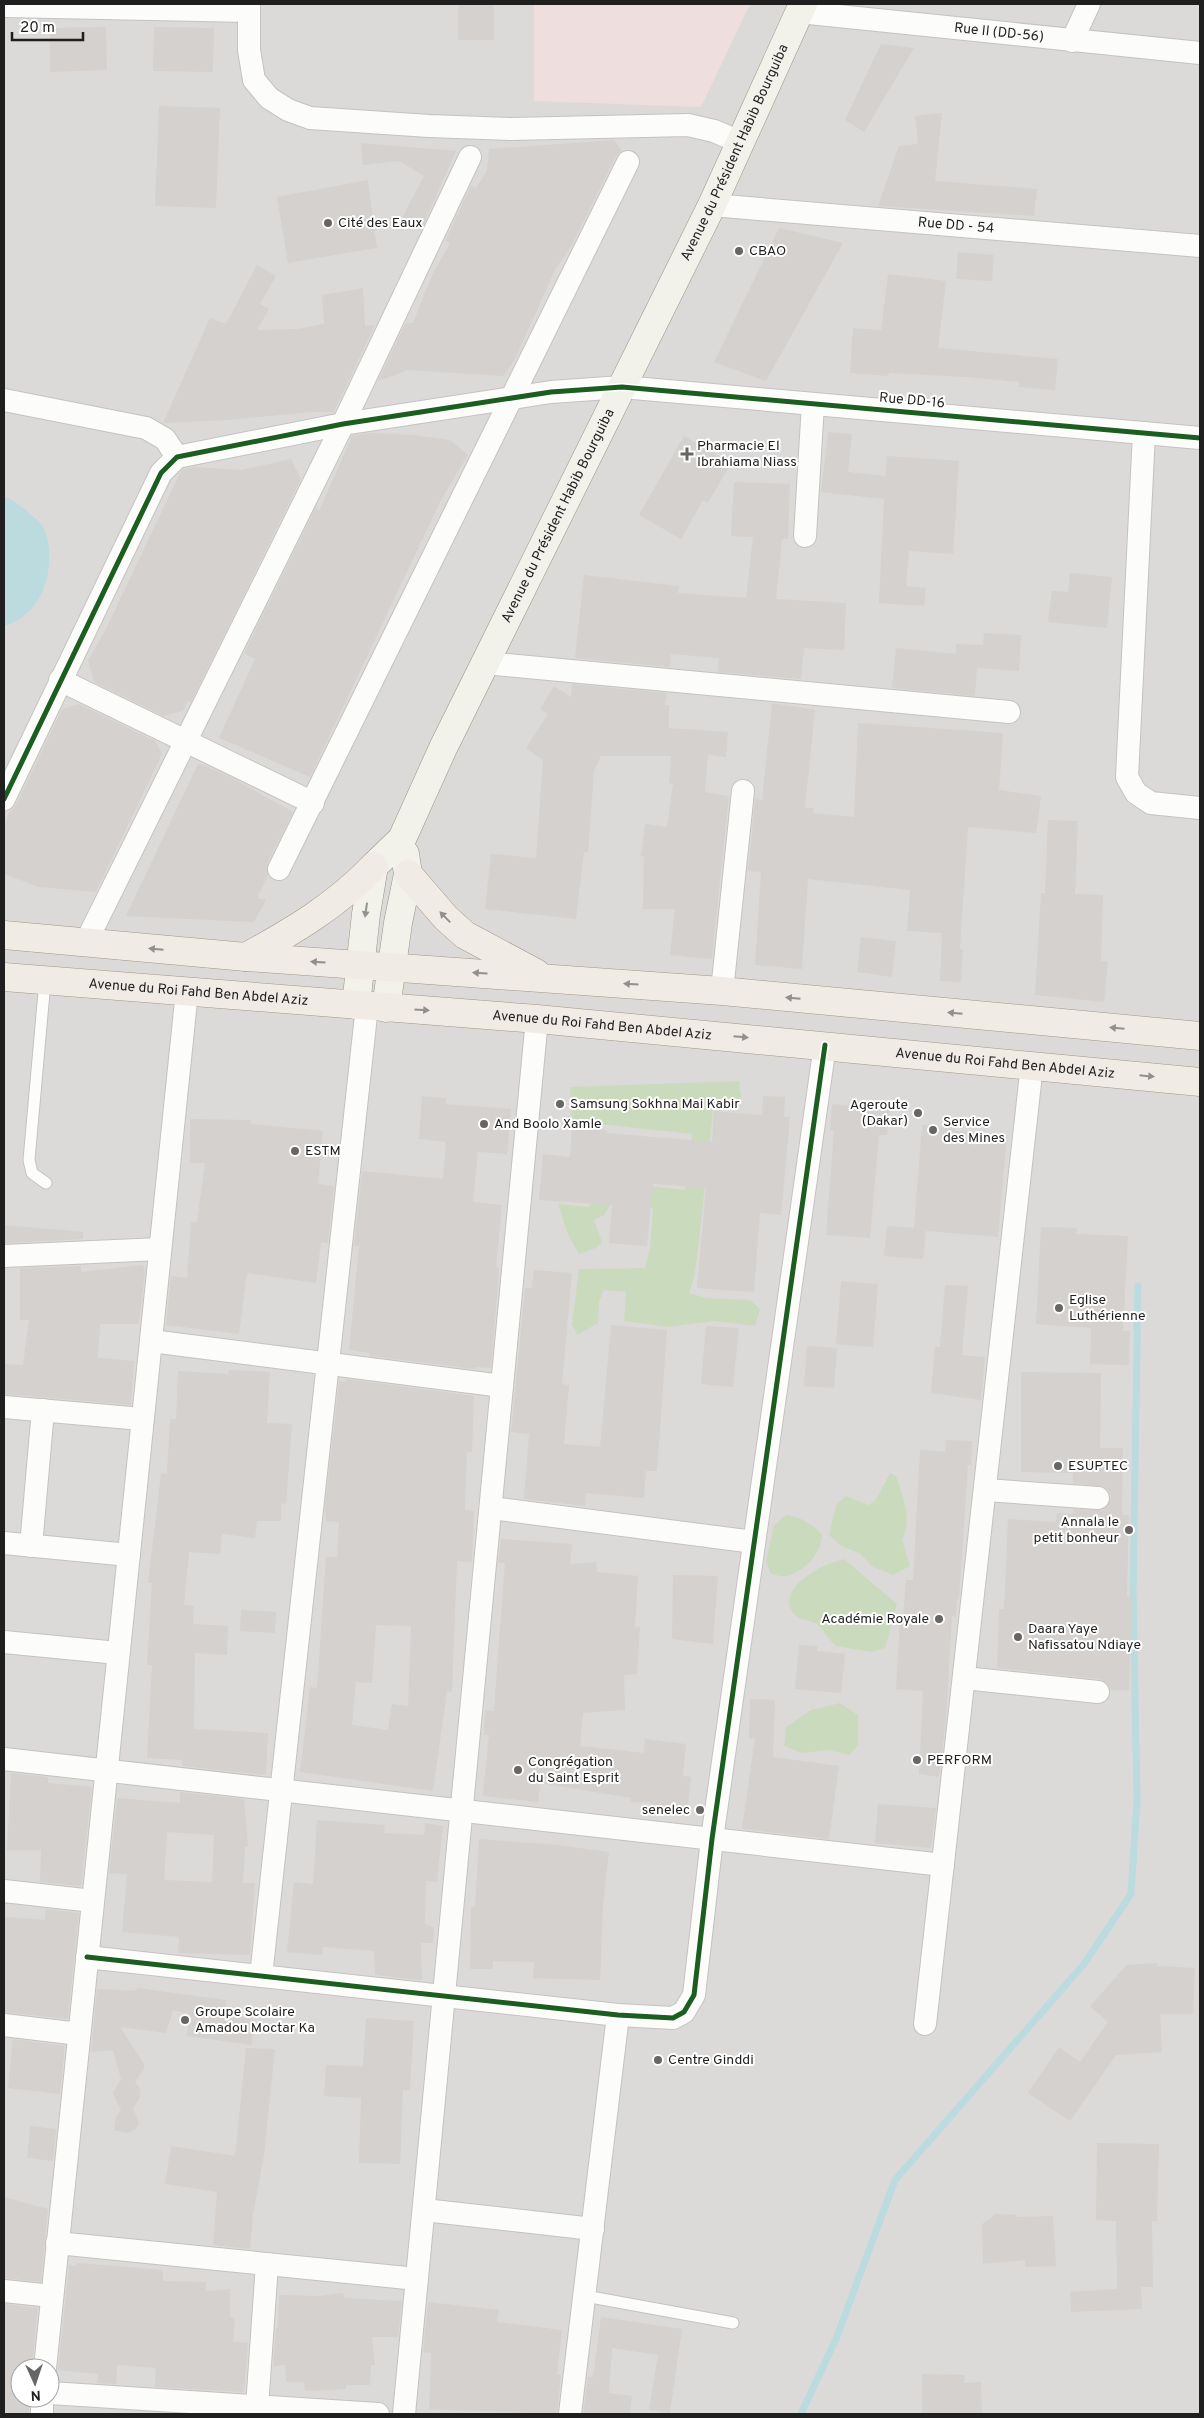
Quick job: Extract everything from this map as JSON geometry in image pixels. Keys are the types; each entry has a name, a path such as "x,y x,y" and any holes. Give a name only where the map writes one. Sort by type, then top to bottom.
{"main road":[{"name":"Avenue du Président Habib Bourguiba","path":"402,839 443,748 712,204 801,8"},
{"path":"246,956 309,920 349,892 402,839"},
{"path":"370,1006 392,967 408,874 402,839"},
{"path":"370,1006 360,965 374,866"},
{"path":"408,874 446,918 465,935 546,978"},
{"path":"4,935 360,965 722,991 1200,1036"},
{"name":"Avenue du Roi Fahd Ben Abdel Aziz","path":"4,977 825,1044 1200,1082"}],"street":[{"path":"1072,41 1089,4"},
{"path":"4,6 249,7 249,50 254,80 269,98 288,110 310,118 429,126 511,128 688,125 714,131 740,142"},
{"name":"Rue II (DD-56)","path":"801,8 1072,41 1200,53"},
{"path":"86,942 343,424 470,157"},
{"path":"279,869 628,162"},
{"name":"Rue DD - 54","path":"712,204 1200,246"},
{"name":"Rue DD-16","path":"177,457 343,424 551,392 622,387 1200,438"},
{"path":"4,400 146,428 165,439 177,457 161,473 4,799"},
{"path":"805,536 813,404"},
{"path":"1144,433 1127,777 1136,794 1151,803 1200,808"},
{"path":"485,663 1009,712"},
{"path":"60,680 186,743 313,803"},
{"path":"722,991 743,791"},
{"path":"45,2358 187,991"},
{"path":"261,1976 328,1364 370,1006"},
{"path":"404,2414 537,1019"},
{"path":"87,1958 618,2015 673,2018 684,2012 694,1995 712,1839 825,1044"},
{"path":"926,2024 1032,1065"},
{"path":"4,1256 160,1249"},
{"path":"151,1341 502,1386"},
{"path":"4,1407 142,1419"},
{"path":"31,1546 43,1410"},
{"path":"985,1490 1098,1498"},
{"path":"491,1508 754,1542"},
{"path":"4,1543 128,1555"},
{"path":"4,1642 118,1653"},
{"path":"964,1678 1098,1692"},
{"path":"4,1759 943,1865"},
{"path":"4,1891 93,1900"},
{"path":"570,2414 618,2015"},
{"path":"4,2025 79,2034"},
{"path":"424,2210 593,2229"},
{"path":"57,2243 417,2279"},
{"path":"257,2407 267,2264"},
{"path":"4,2291 52,2296"},
{"path":"60,2394 378,2414"}],"lane":[{"path":"45,981 29,1160 32,1173 46,1183"},
{"path":"584,2296 733,2323"}],"shaded area":[{"path":"4,4 1200,4 1200,2414 4,2414"},
{"path":"534,4 750,4 701,107 534,101"}],"green space":[{"path":"739,1081 741,1097 737,1110 713,1110 698,1251 694,1278 689,1293 705,1298 750,1300 760,1309 755,1326 714,1321 668,1327 624,1321 626,1292 604,1290 599,1302 598,1323 578,1335 572,1325 579,1269 645,1268 650,1248 653,1208 611,1204 604,1215 594,1220 602,1242 596,1248 579,1254 568,1235 558,1204 589,1207 593,1202 598,1180 685,1190 692,1134 572,1121 570,1087"},
{"path":"890,1473 896,1476 906,1508 907,1524 902,1540 910,1566 893,1575 873,1567 859,1553 841,1546 829,1535 836,1505 846,1496 868,1505 876,1500"},
{"path":"786,1515 806,1521 822,1534 822,1541 812,1560 794,1574 783,1576 771,1574 766,1561 774,1525"},
{"path":"844,1559 897,1604 885,1648 871,1652 836,1646 818,1625 799,1618 794,1614 790,1604 791,1595 796,1586 804,1578 825,1565"},
{"path":"840,1703 858,1715 858,1745 849,1755 828,1750 802,1753 784,1746 786,1727 811,1710"}],"water":[{"path":"4,496 27,511 43,526 48,544 49,559 48,573 38,600 18,620 4,626"}],"building":[{"path":"458,4 494,4 494,40 458,40"},
{"path":"106,27 107,70 50,72 50,28"},
{"path":"154,27 214,28 213,72 153,71"},
{"path":"881,44 914,48 864,132 845,120"},
{"path":"159,106 220,108 216,208 155,206"},
{"path":"942,113 935,181 1037,189 1034,216 878,206 899,146 918,144 915,116"},
{"path":"614,140 622,151 616,156 573,243 555,270 514,361 503,376 408,370 378,381 405,324 413,323 433,273 450,243 445,241 471,186 476,188 487,171 489,149"},
{"path":"361,143 456,151 421,230 401,220 424,176 399,161 363,165"},
{"name":"Cité des Eaux","path":"368,180 377,248 288,263 277,197"},
{"path":"779,228 843,243 766,381 714,362"},
{"path":"958,252 994,255 992,281 956,279"},
{"path":"257,265 276,276 260,304 269,309 257,330 297,329 324,324 322,295 363,288 365,326 375,325 334,412 310,412 227,420 163,423 210,318 226,324"},
{"path":"888,274 946,281 938,348 1058,359 1055,390 1019,387 1019,382 967,377 889,373 888,376 850,373 853,328 881,330"},
{"path":"828,432 852,434 848,472 885,476 887,456 959,461 953,554 909,551 906,586 926,588 924,606 879,603 884,499 821,492"},
{"path":"369,433 414,435 450,440 468,455 441,500 310,777 219,738 255,659 244,653 316,507 319,511 352,436"},
{"path":"684,436 731,463 708,503 703,500 681,539 639,515"},
{"path":"291,459 301,479 191,702 188,701 183,711 163,716 94,682 88,660 104,633 183,469 194,467 242,470"},
{"path":"734,482 790,484 788,539 782,539 776,599 846,603 844,650 804,648 801,679 718,672 719,658 671,654 670,667 575,658 584,575 679,586 678,593 746,598 753,537 731,536"},
{"path":"1070,573 1112,577 1107,628 1048,622 1052,591 1068,592"},
{"path":"984,633 1021,635 1019,671 977,668 975,696 892,688 896,648 956,654 956,644 983,645"},
{"path":"572,684 667,693 665,705 669,705 669,728 728,732 726,757 708,755 705,792 729,796 712,959 670,955 675,909 643,909 644,857 641,856 645,824 667,827 673,784 669,783 671,756 601,756 594,771 588,852 584,852 576,919 485,909 491,854 536,858 543,760 526,748 548,714 540,709 554,686 571,697"},
{"path":"772,703 815,710 805,808 814,808 813,813 854,817 858,723 1003,733 999,790 1041,796 1036,833 968,827 960,949 963,949 961,982 940,981 942,933 907,931 910,890 808,879 802,969 755,965 761,872 748,871 755,799 762,800"},
{"path":"79,704 155,741 162,754 96,892 39,887 4,874 4,828 9,813 16,805 62,709"},
{"path":"198,764 234,779 293,812 267,864 268,875 257,898 266,900 254,922 126,916"},
{"path":"1048,820 1078,821 1075,894 1103,895 1101,961 1108,962 1104,1002 1035,995 1041,893 1045,893"},
{"path":"861,937 896,941 892,977 857,972"},
{"path":"422,1096 446,1098 446,1104 511,1109 507,1154 478,1152 473,1202 502,1205 496,1267 499,1268 491,1368 475,1367 475,1369 370,1356 370,1353 349,1350 359,1246 354,1246 362,1171 443,1179 446,1142 419,1139"},
{"path":"763,1096 785,1097 784,1117 790,1117 781,1215 760,1213 754,1292 697,1288 706,1188 653,1184 647,1246 609,1243 612,1205 539,1200 543,1154 570,1157 572,1127 607,1130 606,1133 712,1142 714,1111 762,1115"},
{"path":"832,1104 890,1109 887,1135 879,1135 870,1238 826,1235 834,1131 830,1130"},
{"path":"190,1119 251,1120 251,1124 323,1131 318,1184 334,1186 328,1243 321,1242 316,1283 247,1273 239,1334 166,1325 171,1276 187,1278 191,1222 197,1222 205,1163 190,1163"},
{"path":"922,1125 955,1128 955,1131 1007,1135 998,1237 926,1231 923,1259 884,1256 887,1226 914,1228"},
{"path":"4,1225 83,1232 83,1239 4,1243"},
{"path":"1041,1227 1077,1228 1076,1234 1128,1236 1123,1331 1130,1331 1129,1365 1090,1364 1091,1328 1036,1324"},
{"path":"143,1265 145,1272 139,1324 100,1324 98,1358 134,1361 131,1405 4,1394 4,1364 23,1365 29,1320 20,1320 20,1268 81,1266 81,1272"},
{"path":"534,1270 572,1273 562,1384 569,1385 564,1444 600,1447 611,1325 667,1330 657,1471 646,1471 644,1498 586,1493 585,1506 524,1499 529,1434 511,1432 525,1288 532,1288"},
{"path":"841,1281 878,1284 873,1347 836,1344"},
{"path":"945,1285 968,1286 962,1355 985,1357 981,1400 931,1393 935,1347 940,1347"},
{"path":"706,1326 739,1328 733,1387 701,1384"},
{"path":"807,1346 837,1348 834,1388 804,1386"},
{"path":"229,1370 270,1372 267,1423 292,1424 286,1504 281,1503 281,1521 257,1521 255,1538 222,1534 220,1554 189,1552 184,1605 194,1606 193,1624 228,1626 227,1655 195,1653 194,1729 268,1733 266,1775 182,1766 182,1760 147,1758 152,1665 147,1665 152,1583 148,1583 161,1473 167,1474 170,1419 176,1419 178,1371 228,1374"},
{"path":"1021,1372 1101,1373 1100,1448 1123,1448 1122,1515 1129,1515 1127,1596 1132,1597 1129,1690 1111,1690 1106,1682 1099,1679 997,1668 999,1609 1004,1609 1008,1519 1056,1522 1057,1513 1073,1514 1073,1509 1103,1510 1111,1499 1110,1492 1105,1487 1073,1483 1073,1473 1021,1472"},
{"path":"346,1379 474,1396 472,1452 467,1452 465,1510 474,1511 472,1562 457,1561 452,1692 447,1691 433,1791 300,1772 310,1687 317,1688 326,1557 337,1557 339,1522 326,1521 325,1507 339,1381 346,1382","holes":["376,1625 411,1626 408,1706 392,1704 388,1730 352,1725 356,1682 372,1683"]},
{"path":"946,1440 972,1441 971,1465 968,1465 959,1599 957,1599 956,1617 952,1616 946,1721 939,1777 919,1774 923,1691 896,1689 900,1618 903,1618 906,1580 913,1580 920,1450 945,1452"},
{"path":"501,1539 572,1544 570,1564 596,1562 597,1572 638,1576 635,1627 640,1626 637,1674 624,1675 625,1710 583,1713 580,1746 644,1753 645,1739 686,1744 683,1776 691,1777 687,1814 649,1811 650,1802 631,1802 631,1798 540,1783 538,1802 483,1796 489,1735 484,1735 485,1710 494,1711 505,1563 498,1563"},
{"path":"673,1575 718,1576 713,1644 672,1639"},
{"path":"241,1610 276,1612 275,1633 240,1631"},
{"path":"799,1645 817,1646 817,1651 845,1654 841,1693 795,1689"},
{"path":"750,1699 775,1700 773,1757 839,1766 829,1839 742,1829 755,1738 749,1738"},
{"path":"11,1773 48,1777 48,1783 92,1787 81,1886 40,1882 41,1850 7,1850"},
{"path":"180,1792 244,1799 248,1847 245,1847 243,1883 255,1883 250,1955 178,1953 179,1937 122,1932 127,1874 109,1873 117,1798 180,1803","holes":["167,1832 214,1835 212,1882 164,1880"]},
{"path":"878,1804 936,1808 931,1848 875,1843"},
{"path":"317,1820 385,1825 384,1833 424,1835 425,1823 443,1826 437,1882 426,1881 425,1924 434,1927 433,1943 421,1943 422,1980 375,1975 374,1951 323,1947 322,1955 287,1952 294,1882 313,1884"},
{"path":"479,1839 558,1845 609,1852 603,1905 600,1980 533,1978 534,1962 493,1961 493,1969 470,1969 471,1907 475,1907"},
{"path":"46,1909 79,1913 68,2019 4,2012 4,1917 45,1920"},
{"path":"1158,1963 1158,1966 1195,1968 1193,2014 1160,2014 1162,2052 1116,2055 1070,2121 1028,2093 1059,2047 1080,2062 1108,2022 1090,2006 1127,1965"},
{"path":"137,1988 226,2000 224,2014 253,2019 252,2045 187,2036 190,2014 173,2010 166,2033 120,2027 144,2064 144,2069 135,2082 140,2089 139,2099 133,2108 139,2123 135,2130 127,2133 114,2130 116,2117 121,2110 113,2093 121,2079 113,2050 91,2052 97,1989 136,1991"},
{"path":"366,2018 414,2021 410,2090 403,2090 400,2164 359,2163 361,2098 324,2096 326,2065 363,2066"},
{"path":"13,2039 65,2046 60,2094 8,2088"},
{"path":"246,2048 275,2049 264,2155 253,2215 250,2249 213,2245 217,2192 165,2184 171,2146 235,2156"},
{"path":"30,2126 56,2129 53,2161 27,2158"},
{"path":"1097,2143 1159,2144 1157,2221 1152,2221 1153,2287 1141,2287 1142,2309 1071,2312 1070,2292 1117,2289 1116,2221 1096,2220"},
{"path":"4,2197 48,2209 41,2282 4,2278"},
{"path":"996,2214 1016,2215 1017,2217 1053,2216 1056,2266 1025,2267 1025,2260 983,2264 982,2224"},
{"path":"77,2263 163,2270 163,2281 206,2282 206,2291 230,2289 230,2317 235,2319 233,2342 248,2343 244,2392 155,2387 156,2368 117,2365 116,2384 97,2383 98,2374 60,2370 59,2358 69,2265 76,2266"},
{"path":"343,2293 344,2298 402,2301 398,2337 372,2337 375,2365 371,2365 370,2385 346,2385 346,2389 305,2391 304,2382 286,2382 285,2365 273,2366 276,2328 278,2328 279,2295 319,2296"},
{"path":"428,2302 499,2310 497,2322 562,2330 557,2375 561,2375 557,2414 429,2409 431,2353 423,2352"},
{"path":"5,2304 38,2308 33,2358 10,2358 10,2408 29,2408 29,2414 4,2414"},
{"path":"601,2317 682,2329 670,2413 649,2410 658,2355 612,2348 609,2393 632,2396 630,2414 583,2414 588,2377 593,2377"},
{"path":"922,2374 965,2375 964,2383 981,2382 982,2414 922,2414"}],"waterway":[{"path":"801,2414 836,2339 895,2180 1084,1964 1131,1894 1137,1800 1133,1591 1138,1286"}],"cycle path":[{"path":"4,799 161,473 177,457 343,424 551,392 622,387 1200,438"},
{"path":"87,1957 618,2015 673,2018 684,2012 694,1995 712,1839 825,1045"}],"place":[{"name":"Cité des Eaux","path":"328,223"},
{"name":"CBAO","path":"739,251"},
{"name":"Pharmacie El Ibrahiama Niass","path":"687,454"},
{"name":"Samsung Sokhna Mai Kabir","path":"560,1104"},
{"name":"Ageroute (Dakar)","path":"918,1113"},
{"name":"And Boolo Xamle","path":"484,1124"},
{"name":"Service des Mines","path":"933,1130"},
{"name":"ESTM","path":"295,1151"},
{"name":"Eglise Luthérienne","path":"1059,1308"},
{"name":"ESUPTEC","path":"1058,1466"},
{"name":"Annala le petit bonheur","path":"1129,1530"},
{"name":"Académie Royale","path":"939,1619"},
{"name":"Daara Yaye Nafissatou Ndiaye","path":"1018,1637"},
{"name":"PERFORM","path":"917,1760"},
{"name":"Congrégation du Saint Esprit","path":"518,1770"},
{"name":"senelec","path":"700,1810"},
{"name":"Groupe Scolaire Amadou Moctar Ka","path":"185,2020"},
{"name":"Centre Ginddi","path":"658,2060"}]}
